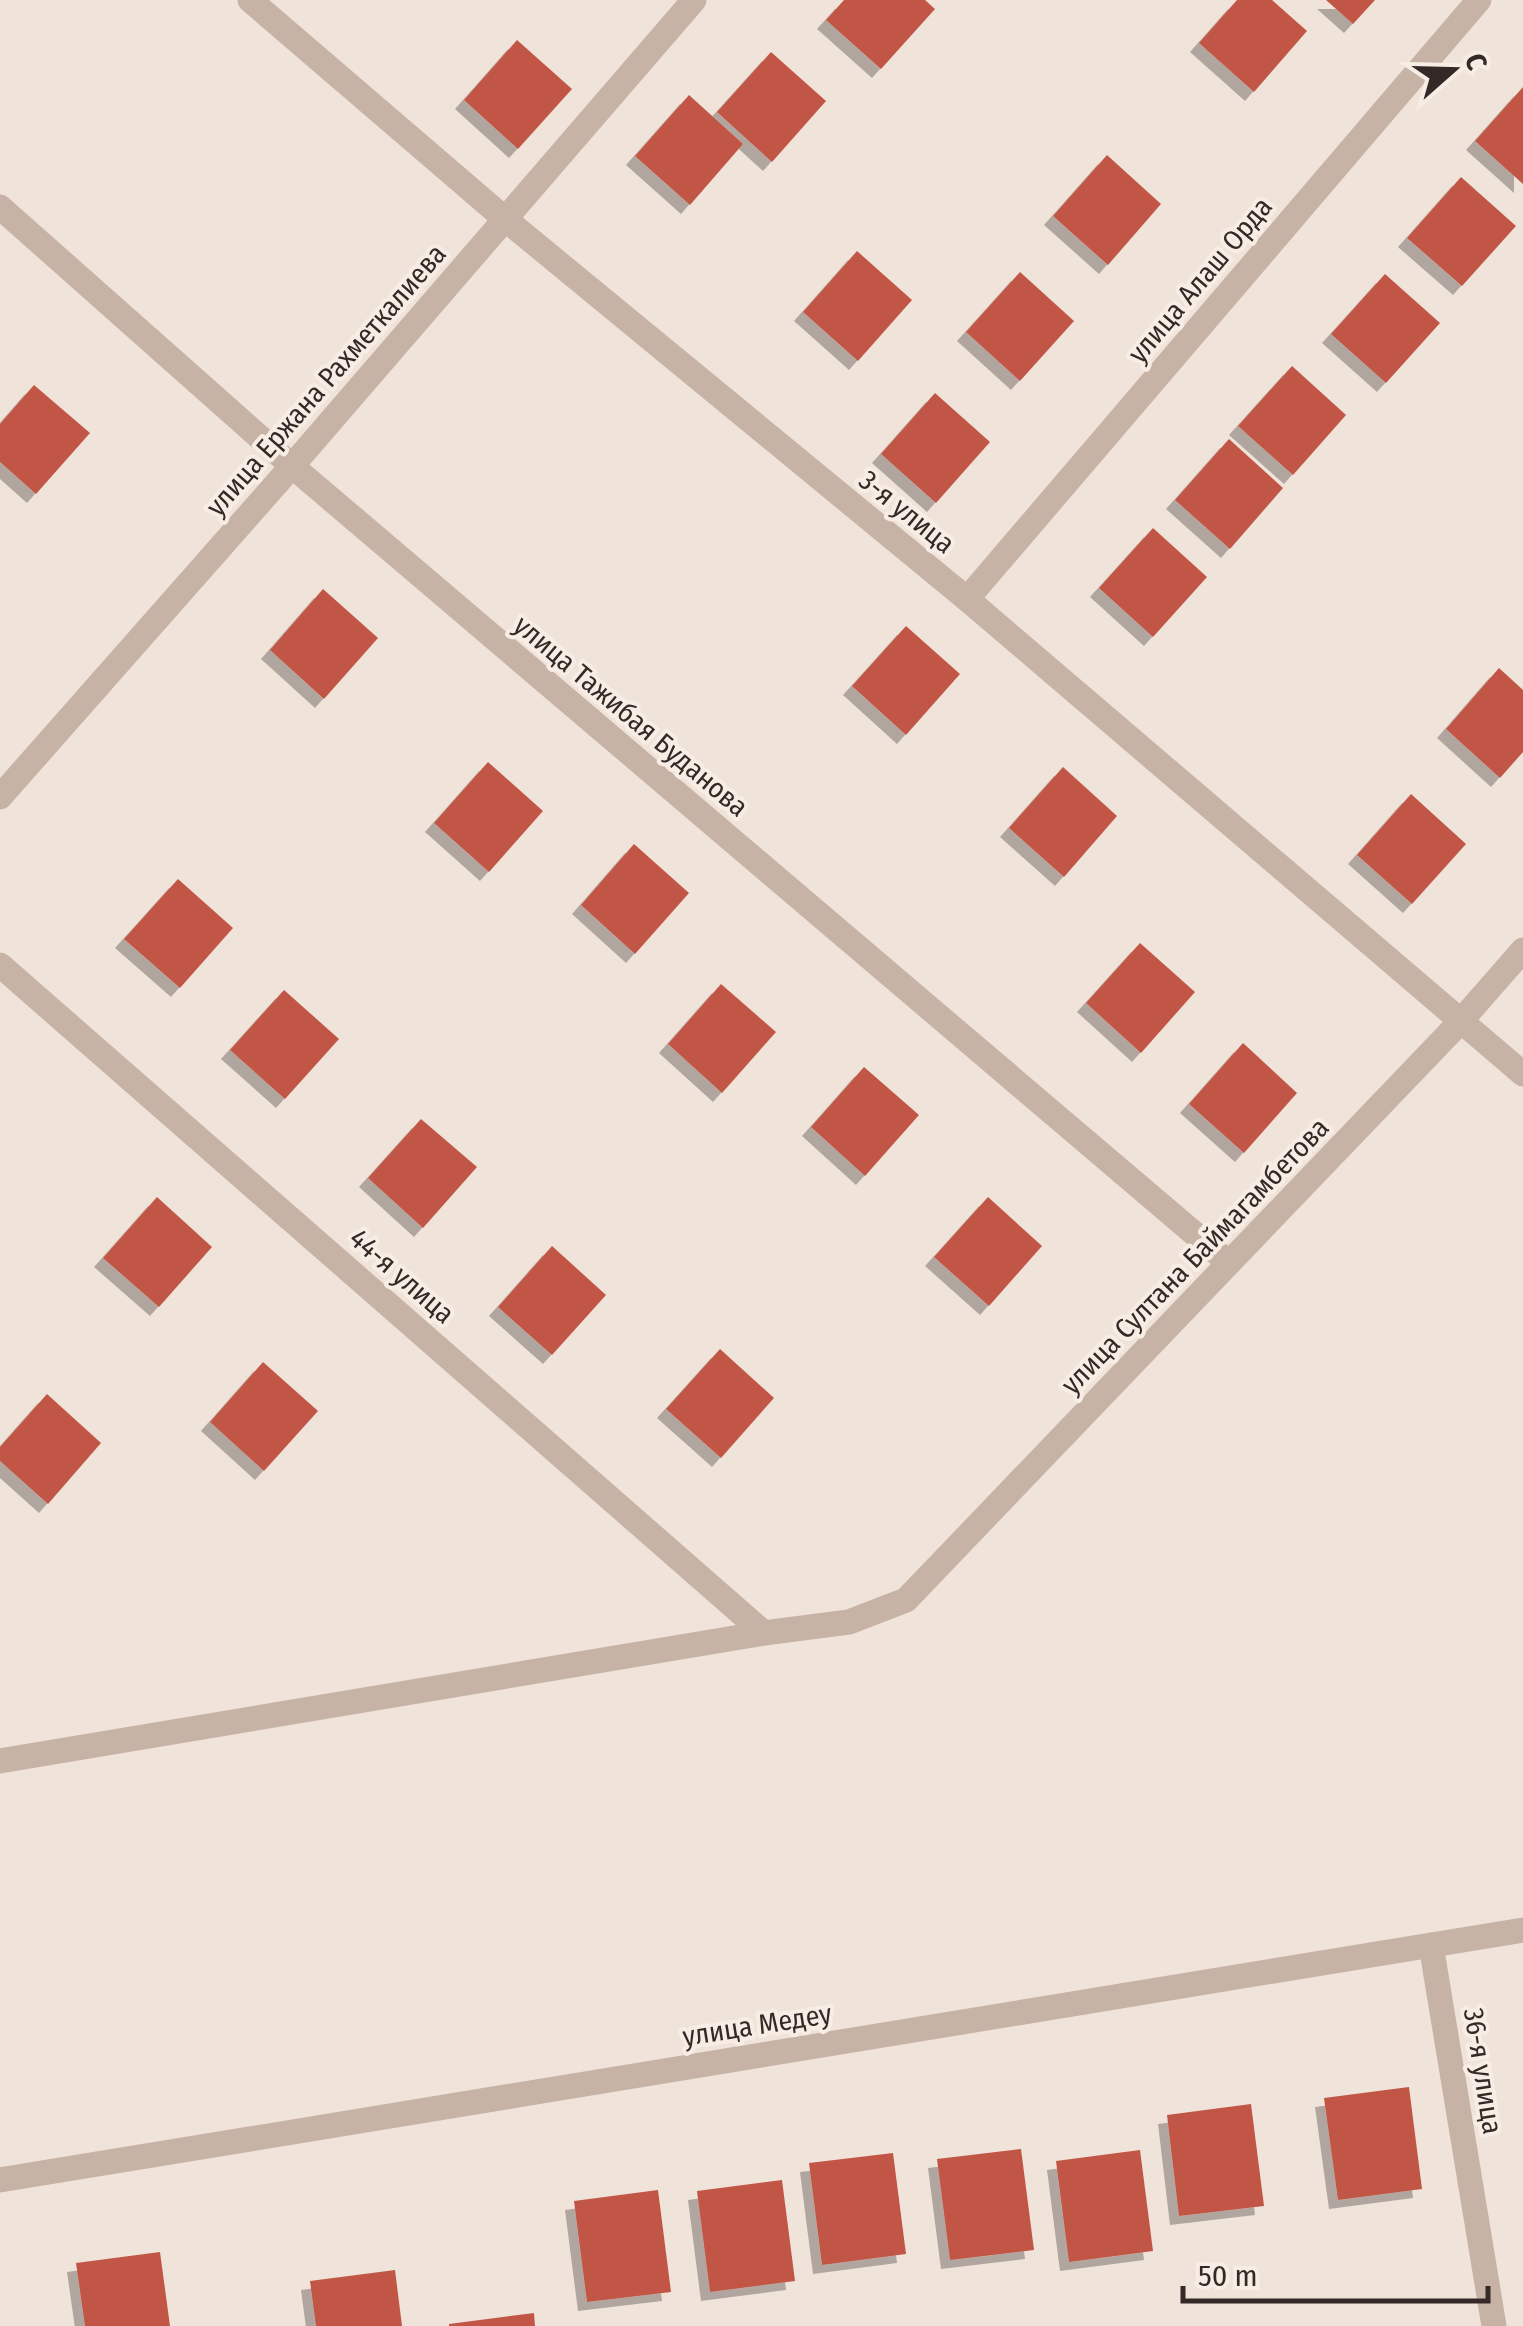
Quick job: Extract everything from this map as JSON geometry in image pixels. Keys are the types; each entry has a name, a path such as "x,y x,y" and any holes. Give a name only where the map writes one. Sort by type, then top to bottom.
{"street":[{"name":"3-я улица","path":"250,0 505,220 967,600 1523,1074"},
{"name":"улица Ержана Рахметкалиева","path":"0,797 694,0"},
{"name":"улица Алаш Орда","path":"967,600 1478,0"},
{"name":"улица Тажибая Буданова","path":"0,207 292,466 1229,1263"},
{"name":"улица Султана Баймагамбетова","path":"764,1633 849,1622 906,1600 1460,1022 1523,950"},
{"name":"44-я улица","path":"0,965 764,1633"},
{"path":"0,1761 764,1633"},
{"name":"улица Медеу","path":"0,2180 1523,1930"},
{"name":"36-я улица","path":"1431,1945 1494,2326"}],"building":[{"path":"844,0 925,0 935,9 881,69 826,20"},
{"path":"1237,0 1272,0 1307,31 1254,92 1199,43"},
{"path":"1326,0 1375,0 1353,24"},
{"path":"517,40 572,89 518,149 464,100"},
{"path":"771,52 826,101 772,162 717,112"},
{"path":"1523,87 1523,184 1475,141"},
{"path":"689,95 743,144 690,205 635,156"},
{"path":"1107,155 1161,204 1108,265 1053,216"},
{"path":"1461,177 1516,226 1462,286 1407,238"},
{"path":"857,251 912,300 858,361 803,312"},
{"path":"1020,272 1074,321 1020,381 966,332"},
{"path":"1385,274 1440,323 1386,383 1331,334"},
{"path":"1292,366 1346,415 1293,475 1238,426"},
{"path":"34,385 90,433 36,494 0,462 0,424"},
{"path":"935,393 990,442 936,503 881,454"},
{"path":"1229,439 1283,488 1230,549 1175,500"},
{"path":"1153,528 1207,577 1153,637 1099,588"},
{"path":"323,589 378,638 324,699 270,650"},
{"path":"906,626 960,674 906,735 852,686"},
{"path":"1499,668 1523,690 1523,752 1500,778 1446,729"},
{"path":"488,762 543,811 489,872 434,823"},
{"path":"1063,767 1117,816 1064,877 1009,828"},
{"path":"1411,794 1466,844 1412,904 1357,855"},
{"path":"634,844 689,893 635,954 581,905"},
{"path":"178,879 233,928 180,988 124,939"},
{"path":"1140,943 1195,992 1141,1053 1086,1003"},
{"path":"721,984 776,1032 722,1093 668,1044"},
{"path":"284,990 339,1039 285,1099 230,1050"},
{"path":"1243,1043 1297,1093 1244,1153 1189,1104"},
{"path":"864,1067 919,1115 865,1176 811,1127"},
{"path":"421,1119 477,1167 423,1228 368,1178"},
{"path":"157,1197 212,1247 159,1307 103,1258"},
{"path":"988,1197 1042,1246 989,1306 934,1257"},
{"path":"552,1246 606,1295 552,1355 498,1307"},
{"path":"720,1349 774,1398 721,1458 666,1409"},
{"path":"263,1362 318,1411 264,1471 210,1422"},
{"path":"47,1394 101,1443 48,1504 0,1461 0,1447"},
{"path":"1409,2087 1422,2189 1338,2200 1324,2098"},
{"path":"1251,2104 1264,2206 1179,2216 1167,2115"},
{"path":"1021,2149 1034,2250 950,2260 937,2159"},
{"path":"1140,2150 1153,2251 1069,2262 1056,2161"},
{"path":"893,2153 906,2254 822,2265 809,2163"},
{"path":"782,2180 795,2281 710,2292 697,2191"},
{"path":"658,2190 671,2292 587,2302 574,2201"},
{"path":"160,2252 170,2326 85,2326 76,2263"},
{"path":"395,2270 402,2326 316,2326 310,2281"},
{"path":"534,2313 535,2326 449,2326 449,2324"}]}
